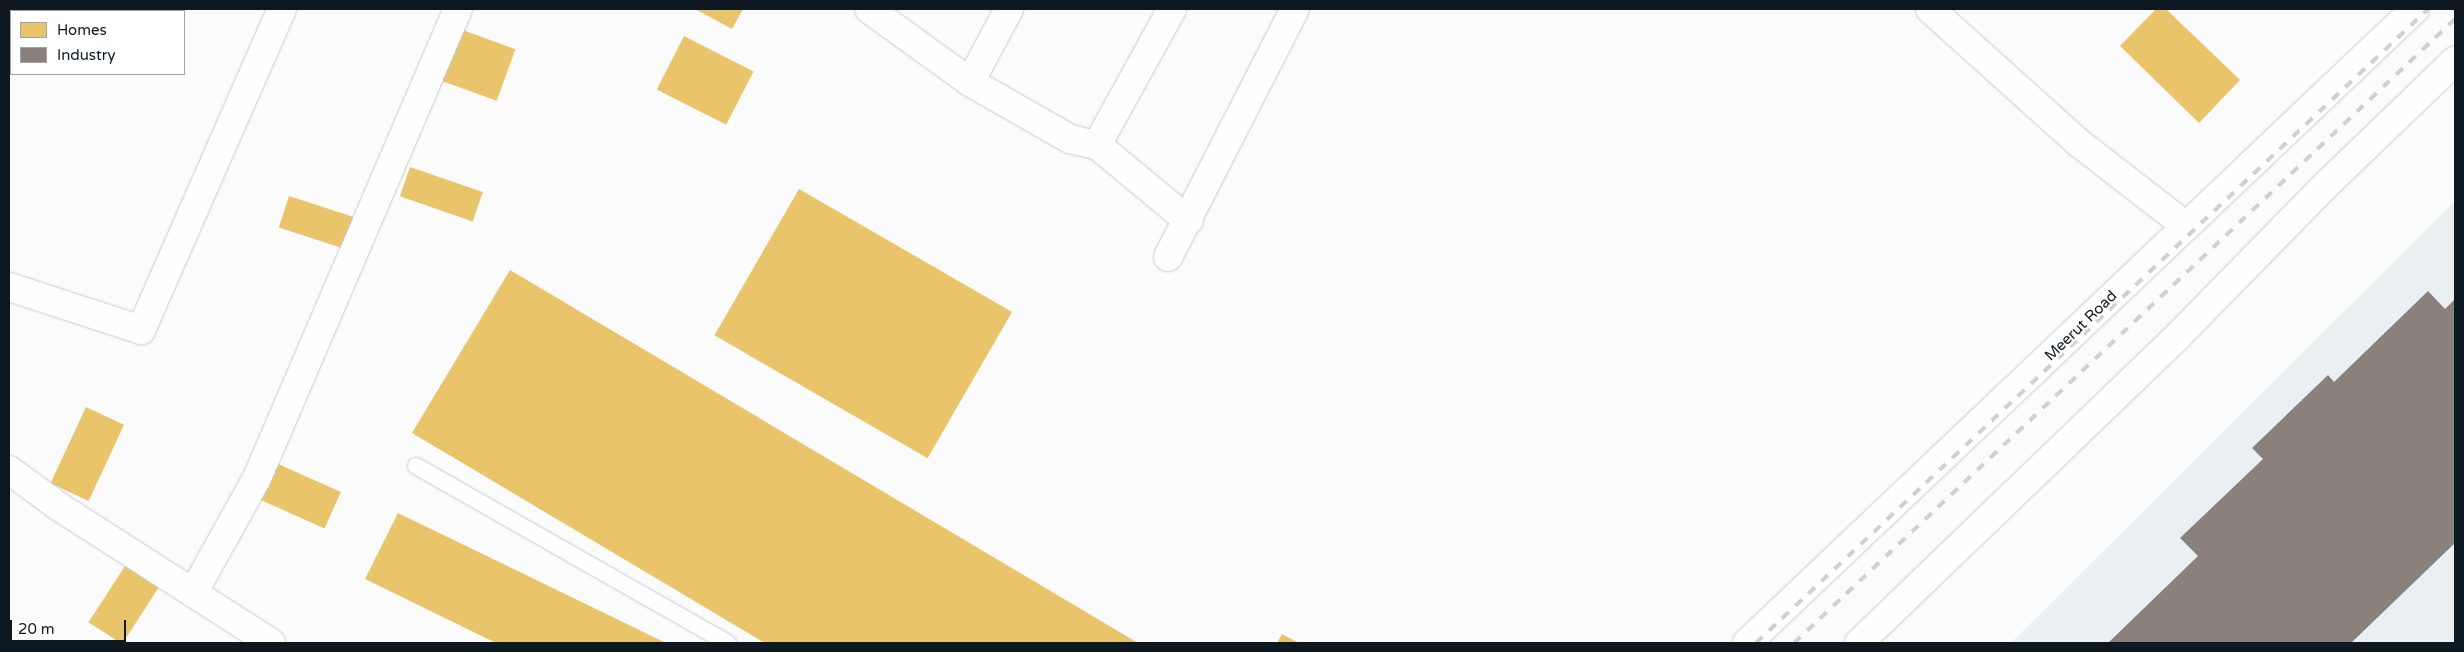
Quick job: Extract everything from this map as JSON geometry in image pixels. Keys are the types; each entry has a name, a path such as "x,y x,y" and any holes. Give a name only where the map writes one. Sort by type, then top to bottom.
{"street":[{"path":"9,287 140,330 282,9"},
{"path":"193,593 256,478 458,9"},
{"path":"869,9 970,82 1070,139 1098,145 1189,221"},
{"path":"970,82 1009,9"},
{"path":"1098,145 1172,9"},
{"path":"1168,257 1189,221 1295,9"},
{"path":"1930,9 2079,143 2186,226"},
{"name":"Meerut Road","path":"1747,643 2414,9"},
{"path":"1859,643 2178,336 2327,184 2455,61"},
{"path":"9,470 58,506 271,643"}],"lane":[{"path":"416,466 728,643"}],"shaded area":[{"path":"2455,201 2455,643 2011,643"}],"building: Homes":[{"path":"695,9 743,9 732,29"},
{"path":"2156,9 2166,9 2240,80 2199,123 2120,46"},
{"path":"460,29 515,49 497,101 441,81"},
{"path":"684,36 753,71 726,125 657,89"},
{"path":"410,167 483,192 473,221 400,196"},
{"path":"799,189 1012,312 928,458 714,335"},
{"path":"289,196 354,217 343,248 279,227"},
{"path":"510,270 1138,643 765,643 412,433"},
{"path":"86,407 124,425 89,501 51,483"},
{"path":"276,463 341,492 325,528 260,500"},
{"path":"398,513 666,643 496,643 365,579"},
{"path":"125,566 159,588 123,643 89,622"},
{"path":"1282,634 1299,643 1277,643"}],"building: Industry":[{"path":"2428,291 2445,309 2455,299 2455,543 2351,643 2108,643 2198,556 2180,538 2263,459 2252,448 2328,375 2334,382"}],"railway":[{"path":"1756,643 2428,9"},
{"path":"1794,643 2455,19"}]}
